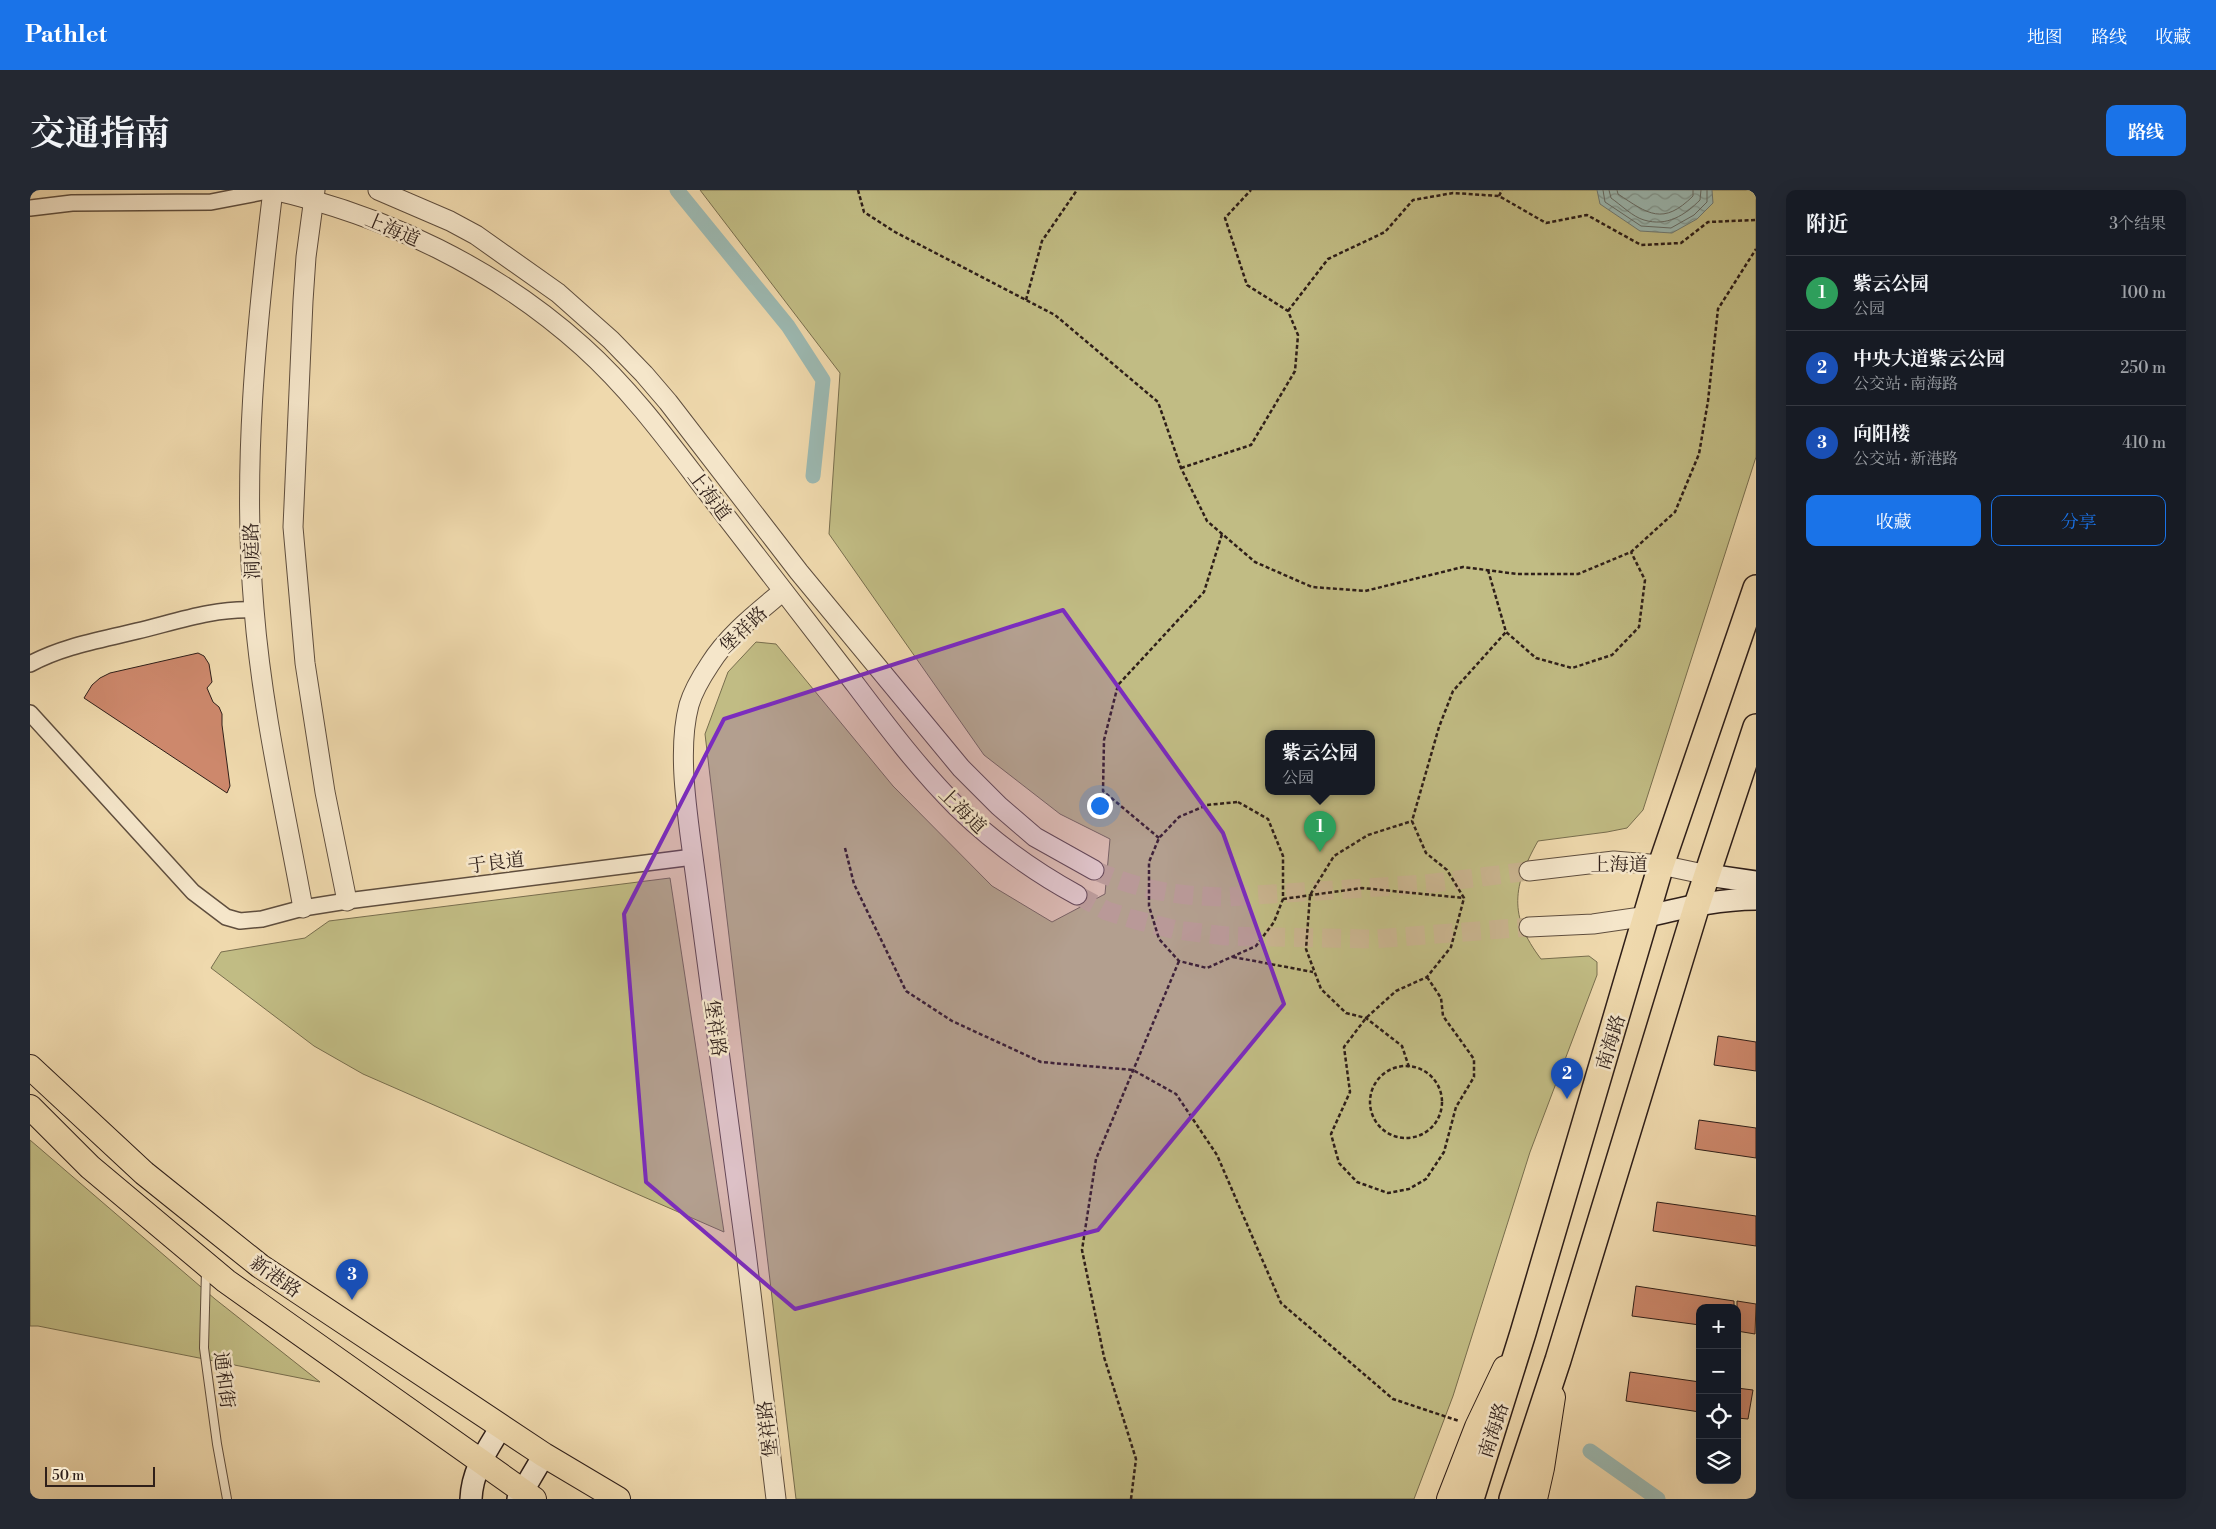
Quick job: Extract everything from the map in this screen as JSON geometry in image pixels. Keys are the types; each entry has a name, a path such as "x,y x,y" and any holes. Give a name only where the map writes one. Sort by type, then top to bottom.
{"highway":[{"name":"南海路","path":"1471,1499 1523,1333 1662,865 1756,588"},
{"path":"1512,1499 1558,1360 1697,905 1756,727"}],"main road":[{"path":"1708,875 1756,882"},
{"path":"1648,916 1697,905 1756,899"},
{"name":"新港路","path":"30,1067 144,1173 260,1266 544,1455 618,1499"},
{"name":"新港路","path":"30,1107 90,1167 226,1281 480,1461 524,1496"},
{"path":"1449,1499 1489,1398 1523,1333"},
{"path":"1535,1499 1542,1468 1558,1360"},
{"path":"471,1499 473,1483 480,1461 501,1426"},
{"path":"524,1496 544,1455"}],"street":[{"name":"上海道","path":"273,190 314,195 456,257 514,292 583,348 637,401 890,730 958,807 1014,856 1076,895"},
{"path":"30,208 72,203 211,202 273,190"},
{"name":"洞庭路","path":"273,190 260,298 253,409 250,512 254,610 267,712 303,908"},
{"name":"上海道","path":"378,190 450,221 483,240 558,293 611,340 668,402 799,572 961,768 999,806 1035,837 1094,870"},
{"path":"314,195 303,301 293,527 306,672 325,792 346,901"},
{"name":"堡祥路","path":"776,1499 746,1252 686,804 684,733 689,704 710,662 726,643 754,616 783,592"},
{"path":"30,664 72,647 210,614 238,609 254,610"},
{"name":"于良道","path":"30,713 193,892 226,917 240,920 262,918 303,908 346,901 693,858"},
{"name":"上海道","path":"1529,871 1614,861 1662,865 1708,875"},
{"path":"1529,927 1593,924 1648,916"}],"lane":[{"name":"通和街","path":"206,1264 204,1348 217,1444 227,1499"}],"path":[{"path":"858,190 864,212 895,232 1055,315 1158,402 1182,468 1207,521 1255,562 1312,587 1365,591 1462,567 1518,574 1578,574 1631,552 1675,512 1699,454 1708,400 1718,309 1756,249"},
{"path":"1026,300 1042,241 1078,190"},
{"path":"1182,468 1251,445 1295,371 1298,334 1288,312 1247,285 1225,218 1251,190"},
{"path":"1499,196 1502,190"},
{"path":"1288,312 1328,259 1385,232 1413,200 1453,193 1499,196 1546,223 1587,215 1641,245 1681,244 1708,222 1756,220"},
{"path":"1159,838 1103,791 1104,740 1118,685 1204,592 1222,534"},
{"path":"1488,570 1506,632 1536,658 1572,668 1612,654 1639,627 1645,580 1631,552"},
{"path":"1428,977 1441,998 1443,1016 1474,1059 1474,1077 1456,1107 1444,1152 1426,1179 1410,1190 1388,1193 1357,1182 1339,1164 1331,1134 1350,1092 1344,1047 1366,1018 1396,991 1428,977 1451,947 1464,898 1447,870 1426,853 1412,821 1439,727 1453,691 1506,632"},
{"path":"1238,802 1268,819 1282,856 1282,899 1274,922 1256,946 1207,968 1179,960 1159,939 1148,906 1148,862 1159,838 1179,817 1207,805 1238,802"},
{"path":"1409,1066 1402,1046 1366,1018 1346,1013 1321,989 1306,949 1310,894 1334,856 1368,835 1412,821"},
{"path":"845,848 854,884 906,991 952,1021 1040,1062 1133,1070 1176,1094 1218,1155 1281,1303 1393,1399 1477,1426"},
{"path":"1282,899 1362,888 1464,898"},
{"path":"1231,957 1314,972"},
{"path":"1131,1499 1136,1459 1104,1357 1082,1250 1096,1159 1179,960"},
{"path":"1409,1066 1431,1076 1438,1086 1442,1104 1437,1121 1429,1131 1406,1139 1384,1132 1376,1123 1371,1113 1370,1101 1372,1090 1378,1080 1387,1072 1398,1067 1409,1066"}],"highlighted area":[{"path":"1063,610 1223,833 1284,1004 1098,1230 795,1309 646,1182 624,914 724,719"}],"shaded area":[{"path":"700,190 1756,190 1756,457 1643,810 1627,828 1538,841 1523,872 1519,886 1519,914 1523,929 1541,959 1589,956 1597,962 1597,975 1530,1152 1453,1396 1414,1499 796,1499 705,734 728,672 756,642 776,644 893,786 992,886 1052,922 1105,894 1110,839 1060,814 984,755 829,534 840,373"},
{"path":"670,878 724,1232 363,1074 314,1046 211,968 221,952 305,938 329,921"},
{"path":"30,1140 215,1299 320,1382 38,1326 30,1326"}],"water":[{"path":"1597,190 1712,190 1713,203 1697,219 1672,233 1640,231 1600,204"}],"building":[{"path":"198,653 204,656 209,664 212,682 207,688 213,702 219,707 222,714 230,786 227,793 84,698 92,685 110,673"},
{"path":"1718,1036 1756,1042 1756,1071 1714,1065"},
{"path":"1699,1120 1756,1128 1756,1158 1695,1149"},
{"path":"1657,1202 1756,1216 1756,1246 1653,1231"},
{"path":"1636,1286 1734,1301 1734,1304 1696,1304 1696,1324 1632,1316"},
{"path":"1737,1301 1756,1304 1755,1334 1741,1332 1741,1304 1737,1304"},
{"path":"1630,1372 1696,1381 1696,1411 1626,1401"},
{"path":"1741,1388 1753,1390 1748,1419 1741,1418"}],"waterway":[{"path":"677,190 788,326 823,380 813,476"},
{"path":"1590,1451 1658,1499"}],"tunnel":[{"path":"1094,870 1127,883 1158,891 1225,897 1426,884 1529,871"},
{"path":"1077,895 1107,911 1136,920 1177,930 1226,936 1373,939 1529,927"}],"place":[{"name":"紫云公园","path":"1320,852"},
{"name":"中央大道紫云公园","path":"1567,1099"},
{"name":"向阳楼","path":"352,1300"}]}
